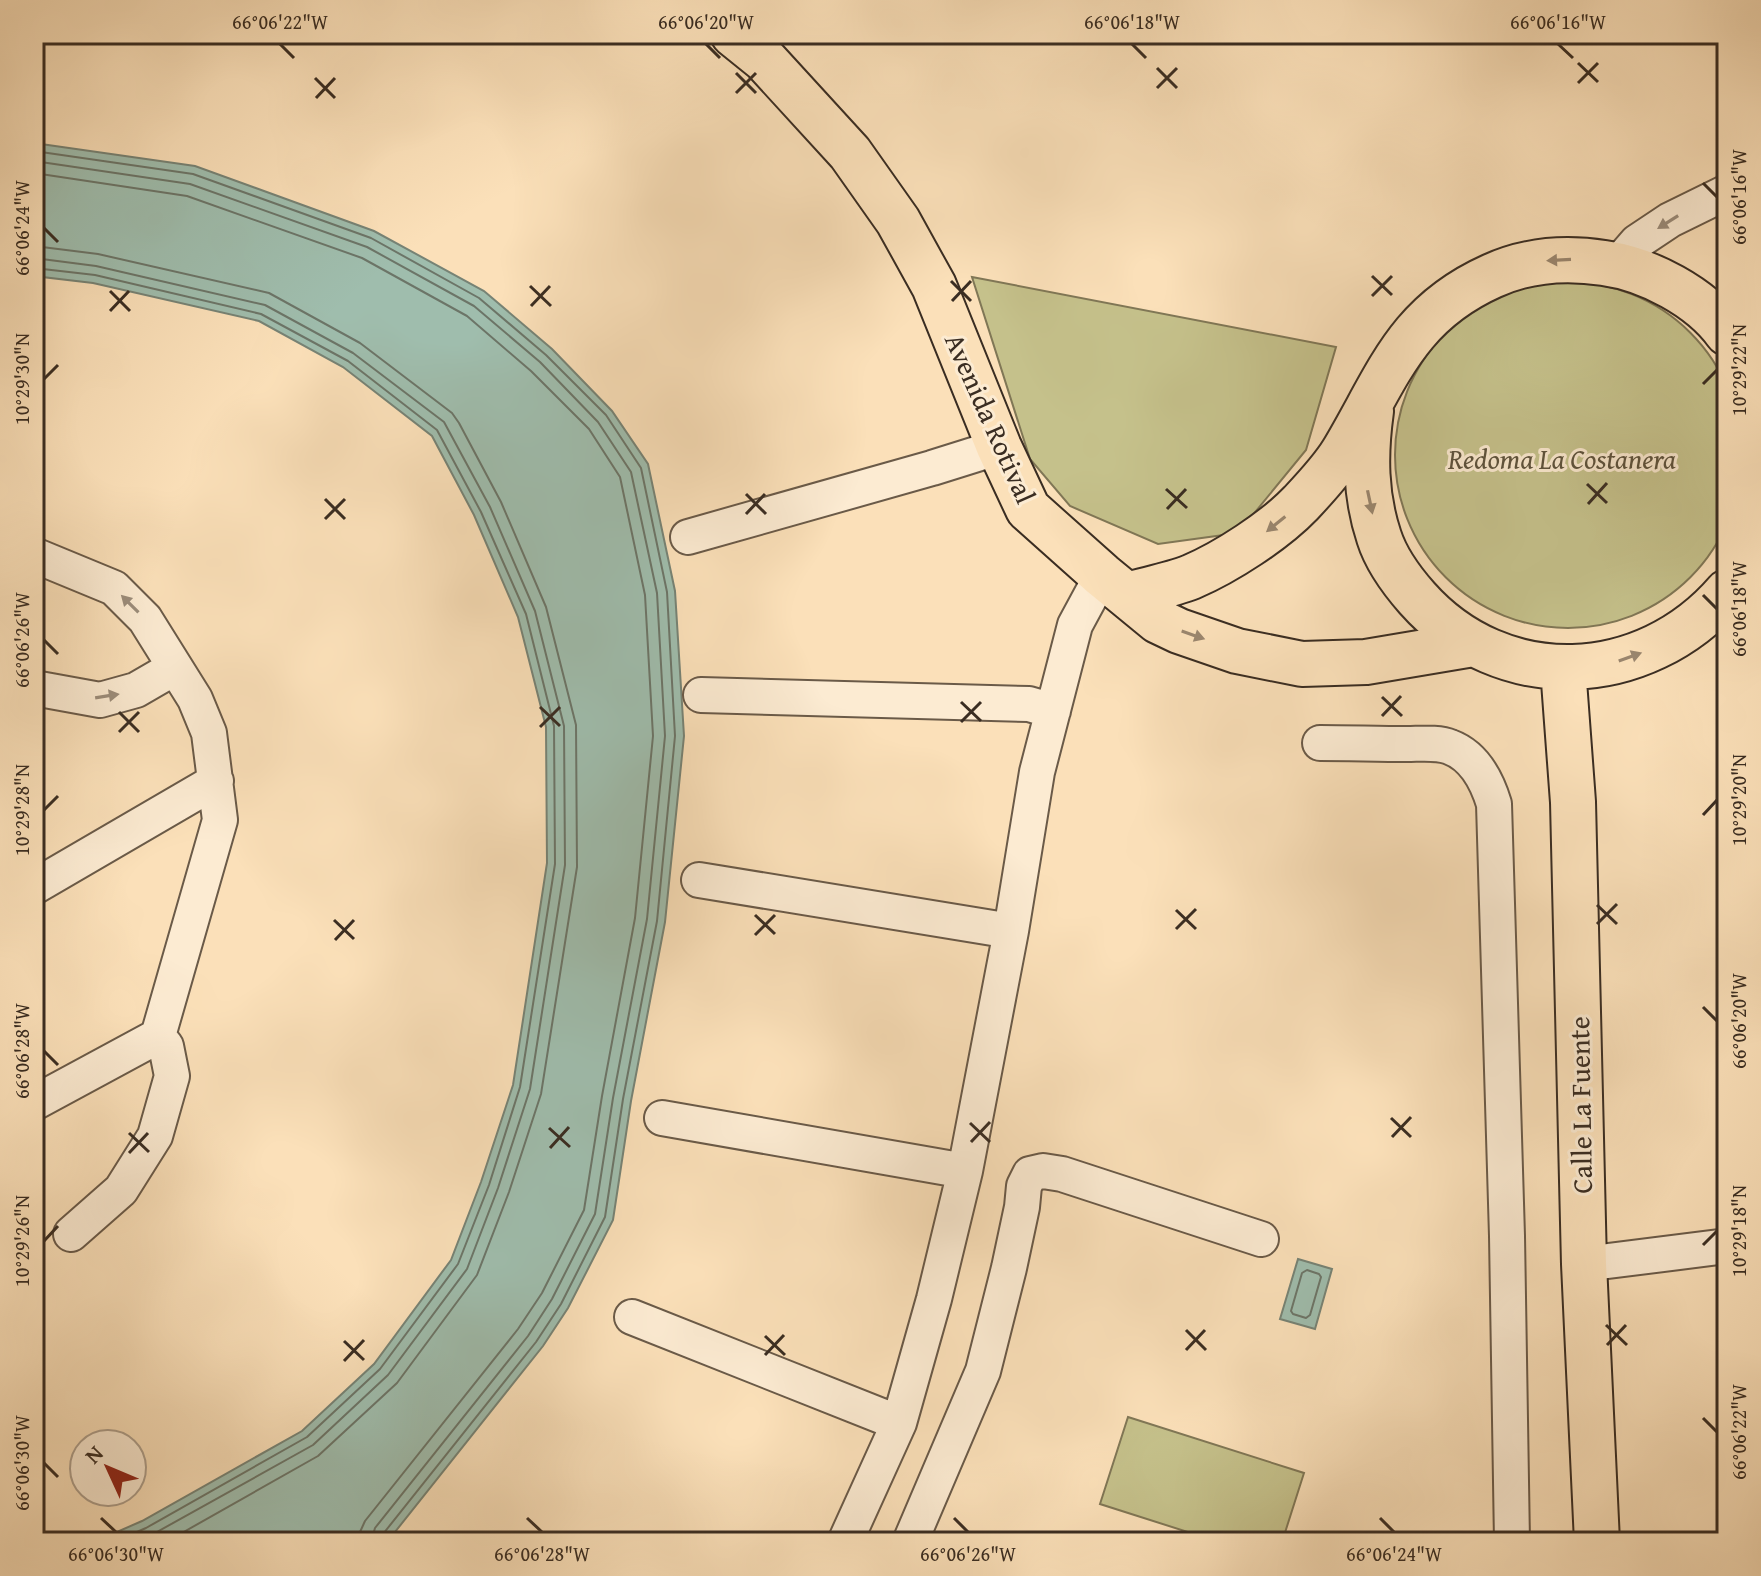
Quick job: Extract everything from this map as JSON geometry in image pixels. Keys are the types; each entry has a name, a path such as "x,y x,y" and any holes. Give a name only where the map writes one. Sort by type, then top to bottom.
{"main road":[{"name":"Avenida Rotival","path":"733,34 764,59 850,153 898,221 934,286 999,447 1028,509 1114,585 1158,621 1179,631 1237,651 1302,664 1366,662 1473,644"},
{"path":"1114,585 1190,577 1248,546 1299,505 1341,454 1373,396 1414,333 1440,306 1472,285 1506,270 1542,261 1580,259 1617,265 1665,282 1696,303 1727,333"},
{"path":"1373,396 1367,445 1368,493 1379,539 1402,581 1434,617 1473,644 1502,657 1532,665 1563,668 1613,663 1660,646 1719,611"},
{"name":"Calle La Fuente","path":"1563,668 1573,802 1584,1264 1597,1542"}],"street":[{"path":"1617,265 1637,242 1670,220 1727,192"},
{"path":"1665,282 1727,299"},
{"path":"688,537 999,447"},
{"path":"34,555 114,588 145,619 195,699 209,733 220,820 158,1036 34,1103"},
{"path":"845,1542 899,1423 934,1299 965,1171 1011,931 1037,772 1075,625 1114,585"},
{"path":"34,688 100,700 136,690 174,668"},
{"path":"701,695 1029,704 1053,711"},
{"path":"1320,743 1450,747 1468,758 1478,770 1488,784 1494,804 1507,1236 1512,1542"},
{"path":"34,887 216,781"},
{"path":"699,880 1011,931"},
{"path":"71,1234 121,1190 155,1136 172,1076 166,1046 158,1036"},
{"path":"662,1118 965,1171"},
{"path":"910,1542 983,1371 1013,1253 1024,1186 1030,1174 1043,1171 1062,1174 1261,1239"},
{"path":"1584,1264 1727,1246"},
{"path":"632,1317 899,1423"}],"green space":[{"path":"972,277 1336,347 1306,450 1238,533 1158,544 1070,506 1030,459"},
{"name":"Redoma La Costanera","path":"1551,282 1585,282 1618,289 1650,302 1691,332 1712,359 1728,389 1738,421 1741,455 1738,489 1728,521 1712,551 1691,578 1650,608 1618,621 1585,628 1551,628 1518,621 1486,608 1458,589 1434,565 1415,537 1402,505 1395,472 1395,438 1402,405 1415,373 1434,345 1458,321 1486,302 1518,289"},
{"path":"1128,1417 1304,1473 1282,1542 1219,1542 1100,1504"}],"water":[{"path":"34,143 195,166 374,231 484,291 552,349 612,411 648,464 675,591 684,736 665,922 631,1101 613,1220 568,1308 543,1346 387,1542 94,1542 142,1521 302,1431 374,1364 451,1260 513,1085 547,863 546,727 518,617 474,515 432,436 343,367 259,321 93,283 34,276"},
{"path":"1298,1259 1332,1269 1315,1329 1280,1319"}]}
